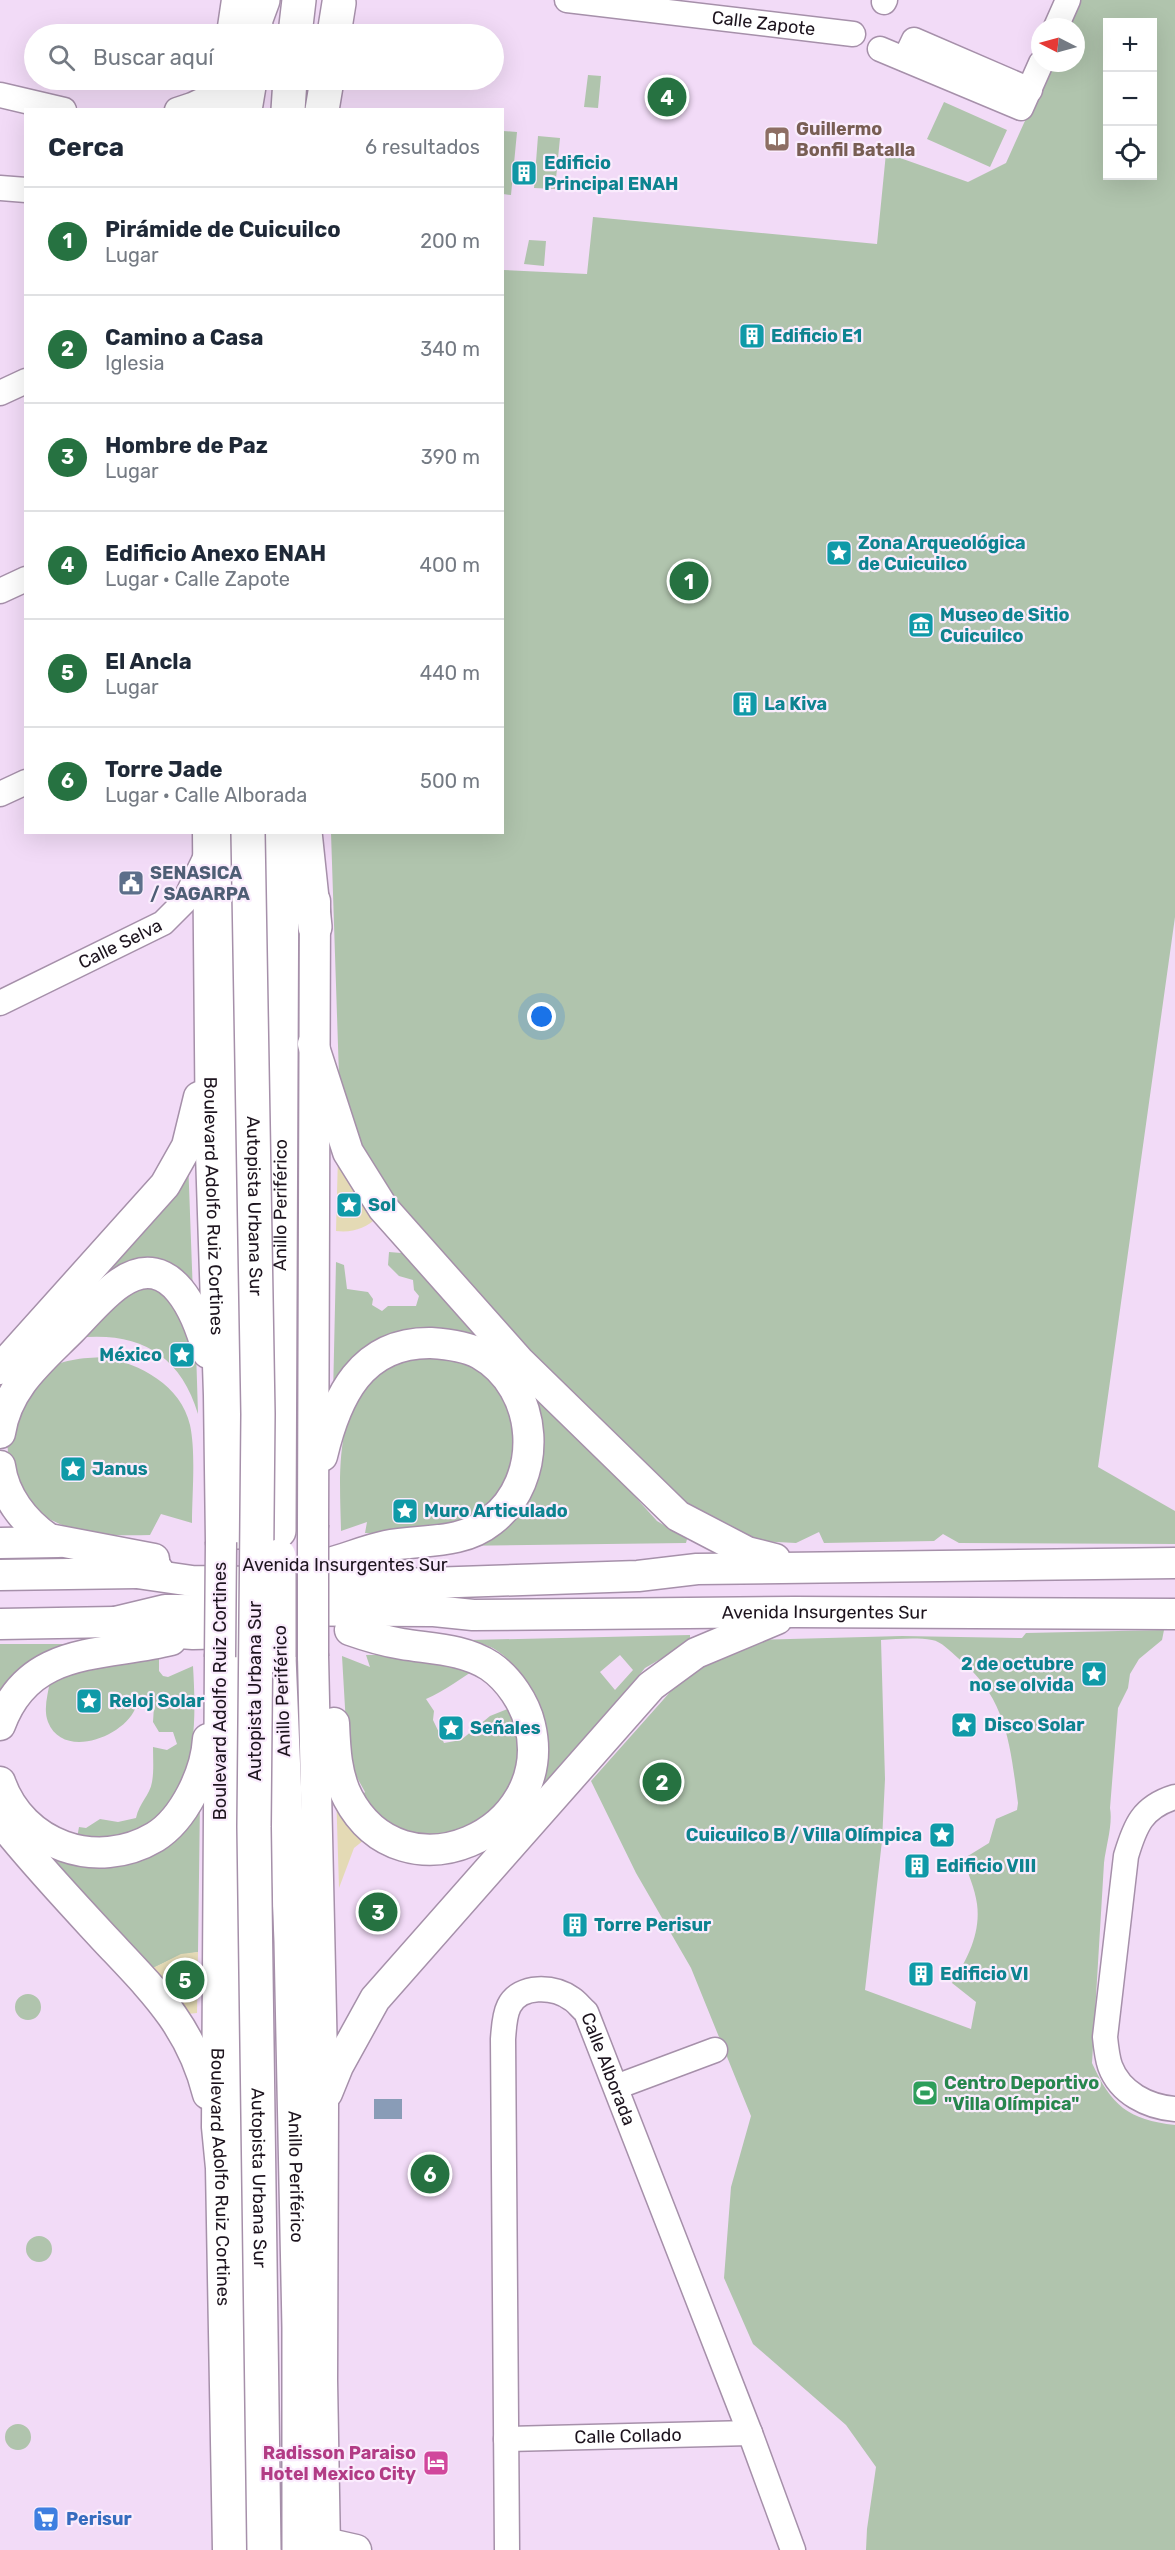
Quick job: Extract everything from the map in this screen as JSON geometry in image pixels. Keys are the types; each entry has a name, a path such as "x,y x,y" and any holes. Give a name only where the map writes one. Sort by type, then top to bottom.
{"highway":[{"path":"256,24 264,0"},
{"path":"263,24 264,0"},
{"path":"277,24 279,0"},
{"path":"296,24 299,0"},
{"path":"315,24 330,1"},
{"path":"330,1 334,24"},
{"path":"258,108 259,90"},
{"path":"268,108 270,90"},
{"path":"288,108 289,90"},
{"path":"304,108 305,90"},
{"path":"322,108 325,90"},
{"name":"Autopista Urbana Sur","path":"248,834 258,1414 254,1827 264,2550"},
{"name":"Autopista Urbana Sur","path":"264,834 269,1403 267,1821 277,2550"},
{"name":"Anillo Periférico","path":"282,834 279,1657 291,1941 297,2222 316,2548"},
{"path":"305,834 315,927"},
{"path":"215,838 229,1537 226,1658 238,1895 245,2550"},
{"path":"221,2168 231,2080 238,1895"},
{"path":"297,2222 303,2242 310,2336 322,2380"}],"main road":[{"path":"233,24 237,0"},
{"path":"333,108 334,90"},
{"path":"315,834 313,1656 323,2104 322,2380 316,2548 356,2550"},
{"name":"Boulevard Adolfo Ruiz Cortines","path":"215,838 209,1056 219,1395 229,1537"},
{"path":"313,1044 348,1152 383,1208 519,1361 678,1516 747,1552 807,1567"},
{"path":"0,1370 165,1185 187,1146 209,1056"},
{"path":"0,1433 9,1401 27,1374 113,1288 127,1279 144,1274 153,1274 180,1289 201,1330 219,1395"},
{"path":"313,1511 325,1444 338,1403 355,1377 377,1358 390,1351 417,1344 455,1346 484,1357 508,1379 527,1422 529,1449 525,1470 517,1490 500,1514 482,1527 459,1537 387,1546 330,1563"},
{"path":"0,1466 4,1485 19,1510 38,1531 58,1542"},
{"path":"0,1543 58,1542 193,1565"},
{"name":"Avenida Insurgentes Sur","path":"0,1575 137,1573 193,1565 330,1563 402,1565 639,1562 697,1569"},
{"name":"Avenida Insurgentes Sur","path":"137,1573 192,1581 400,1584 638,1576 697,1569 1175,1563"},
{"name":"Avenida Insurgentes Sur","path":"115,1622 165,1610 434,1611 472,1615 795,1612 1175,1614"},
{"path":"323,2104 338,2066 375,1999 651,1686 696,1653 737,1634 795,1612"},
{"name":"Avenida Insurgentes Sur","path":"0,1624 115,1622 165,1632 194,1634 350,1630 434,1625 472,1615"},
{"path":"313,1656 330,1693 336,1760 343,1787 355,1810 375,1830 398,1844 420,1850 437,1850 465,1845 498,1825 512,1811 519,1799 533,1761 528,1718 517,1695 490,1666 476,1659 447,1650 386,1641 350,1630"},
{"path":"0,1725 20,1689 36,1674 48,1667 83,1654 161,1642 194,1634"},
{"path":"0,1782 9,1803 24,1822 41,1836 61,1846 90,1851 111,1851 125,1849 155,1837 171,1823 178,1813 201,1771 208,1745 211,1687 226,1658"},
{"name":"Boulevard Adolfo Ruiz Cortines","path":"226,1658 217,2127 221,2168 228,2550"},
{"path":"0,1820 30,1857 177,2020 201,2067 217,2127"}],"street":[{"name":"Calle Zapote","path":"574,0 853,34"},
{"path":"1060,18 1068,0"},
{"path":"880,49 905,59 914,40 1030,90 1037,72"},
{"path":"183,108 234,93"},
{"path":"0,95 55,108"},
{"path":"0,188 24,190"},
{"path":"0,393 24,382"},
{"path":"0,591 24,580"},
{"path":"0,794 24,783"},
{"name":"Calle Selva","path":"0,1003 163,923 184,902 215,838"},
{"path":"1175,1797 1160,1802 1145,1814 1133,1833 1126,1856 1105,2037 1110,2067 1125,2088 1146,2103 1175,2109"},
{"name":"Calle Alborada","path":"507,2550 502,2039 509,2005 520,1994 535,1989 551,1991 571,1998 586,2012 750,2433 793,2550"},
{"path":"616,2087 716,2050"},
{"name":"Calle Collado","path":"506,2439 750,2433"}],"green space":[{"name":"Zona Arqueológica de Cuicuilco","path":"1079,0 1175,0 1175,917 1098,1467 1175,1511 1175,1544 959,1543 943,1534 934,1541 824,1543 819,1532 796,1543 756,1541 694,1517 549,1373 378,1184 354,1145 339,1076 331,834 504,834 504,270 587,274 593,217 877,244 886,153 968,182 1006,163 1047,72 1085,72 1085,18 1071,18"},
{"path":"588,75 601,76 598,108 584,107"},
{"path":"944,102 1007,130 990,167 927,139"},
{"path":"504,131 517,132 511,195 504,194"},
{"path":"538,136 560,138 555,189 534,188"},
{"path":"529,240 546,241 544,266 524,264"},
{"path":"188,1159 193,1295 159,1268 0,1400 0,1384"},
{"path":"408,1250 657,1521 687,1539 686,1543 453,1546 486,1533 536,1411 438,1334 333,1396 336,1262 344,1265 347,1289 368,1292 373,1299 372,1305 382,1311 388,1306 416,1306 419,1296 414,1290 413,1280 399,1276 388,1265 389,1252 401,1253"},
{"path":"135,1287 165,1290 196,1350 198,1414 180,1375 168,1361 153,1350 118,1338 76,1338"},
{"path":"458,1356 480,1368 514,1411 520,1462 490,1514 414,1535 365,1533 367,1522 341,1531 342,1446 346,1425 364,1387 389,1363 399,1359"},
{"path":"104,1357 131,1365 157,1379 178,1398 185,1411 190,1425 193,1448 192,1523 161,1514 150,1535 109,1535 83,1531 69,1528 44,1516 28,1500 21,1488 10,1463 7,1438 15,1415 39,1378 49,1368 72,1360"},
{"name":"Centro Deportivo \"Villa Olímpica\"","path":"1164,1630 1162,1640 1139,1659 1130,1674 1128,1688 1118,1708 1110,1808 1111,1821 1104,1863 1092,2063 1106,2090 1123,2108 1145,2119 1175,2125 1175,2550 866,2550 876,2467 846,2425 753,2344 724,2278 731,2187 751,2116 691,1968 636,1873 591,1781 695,1664 756,1640 902,1636 1022,1638 1026,1633","holes":["926,1639 939,1642 946,1647 974,1673 987,1689 1003,1723 1008,1742 1018,1803 1017,1810 996,1819 989,1843 963,1859 976,1898 978,1915 972,1946 952,1983 976,2002 971,2029 865,1990 882,1841 885,1779 881,1640"]},
{"path":"690,1635 690,1642 645,1668 531,1805 542,1776 547,1753 546,1732 539,1705 517,1668 507,1658 487,1645 470,1640","holes":["620,1655 633,1670 615,1690 600,1672"]},
{"path":"0,1644 70,1644 0,1704"},
{"path":"366,1655 417,1655 481,1666 426,1699 434,1711 433,1720 444,1743 461,1740 490,1716 515,1706 525,1753 496,1813 464,1832 427,1837 397,1828 376,1814 360,1798 365,1792 354,1772 346,1725 342,1656 370,1667"},
{"path":"114,1659 159,1659 159,1671 163,1676 168,1677 193,1666 194,1718 187,1769 178,1792 164,1812 144,1828 113,1840 77,1838 79,1827 86,1828 100,1819 118,1822 136,1818 152,1782 153,1747 167,1750 177,1744 173,1732 159,1732 153,1722 154,1706 135,1709 118,1728 93,1740 79,1742 66,1740 56,1734 48,1722 46,1712 50,1681"},
{"path":"200,1800 198,1952 181,1955 151,1969 30,1836 82,1857"},
{"path":"28,1994 37,1998 41,2007 37,2016 28,2020 19,2016 15,2007 19,1998"},
{"path":"39,2236 48,2240 52,2249 48,2258 39,2262 30,2258 26,2249 30,2240"},
{"path":"18,2424 27,2428 31,2437 27,2446 18,2450 9,2446 5,2437 9,2428"}],"sand":[{"path":"338,1156 378,1217 364,1227 354,1230 336,1231"},
{"path":"336,1790 364,1840 354,1848 339,1888"},
{"path":"198,1952 197,2013 187,2014 151,1969 181,1954"}],"water":[{"path":"374,2099 402,2099 402,2119 374,2119"}],"place":[{"name":"Edificio Anexo ENAH","path":"667,97"},
{"name":"Guillermo Bonfil Batalla","path":"777,139"},
{"name":"Edificio Principal ENAH","path":"524,173"},
{"name":"Edificio E1","path":"752,336"},
{"name":"Zona Arqueológica de Cuicuilco","path":"839,553"},
{"name":"Pirámide de Cuicuilco","path":"689,581"},
{"name":"Museo de Sitio Cuicuilco","path":"921,625"},
{"name":"La Kiva","path":"745,704"},
{"name":"SENASICA / SAGARPA","path":"131,883"},
{"name":"Sol","path":"349,1205"},
{"name":"México","path":"182,1355"},
{"name":"Janus","path":"73,1469"},
{"name":"Muro Articulado","path":"405,1511"},
{"name":"2 de octubre no se olvida","path":"1094,1674"},
{"name":"Reloj Solar","path":"89,1701"},
{"name":"Disco Solar","path":"964,1725"},
{"name":"Señales","path":"451,1728"},
{"name":"Camino a Casa","path":"662,1782"},
{"name":"Cuicuilco B / Villa Olímpica","path":"942,1835"},
{"name":"Edificio VIII","path":"917,1866"},
{"name":"Hombre de Paz","path":"378,1912"},
{"name":"Torre Perisur","path":"575,1925"},
{"name":"Edificio VI","path":"921,1974"},
{"name":"El Ancla","path":"185,1980"},
{"name":"Centro Deportivo \"Villa Olímpica\"","path":"925,2093"},
{"name":"Torre Jade","path":"430,2174"},
{"name":"Radisson Paraiso Hotel Mexico City","path":"436,2463"},
{"name":"Perisur","path":"46,2519"}]}
